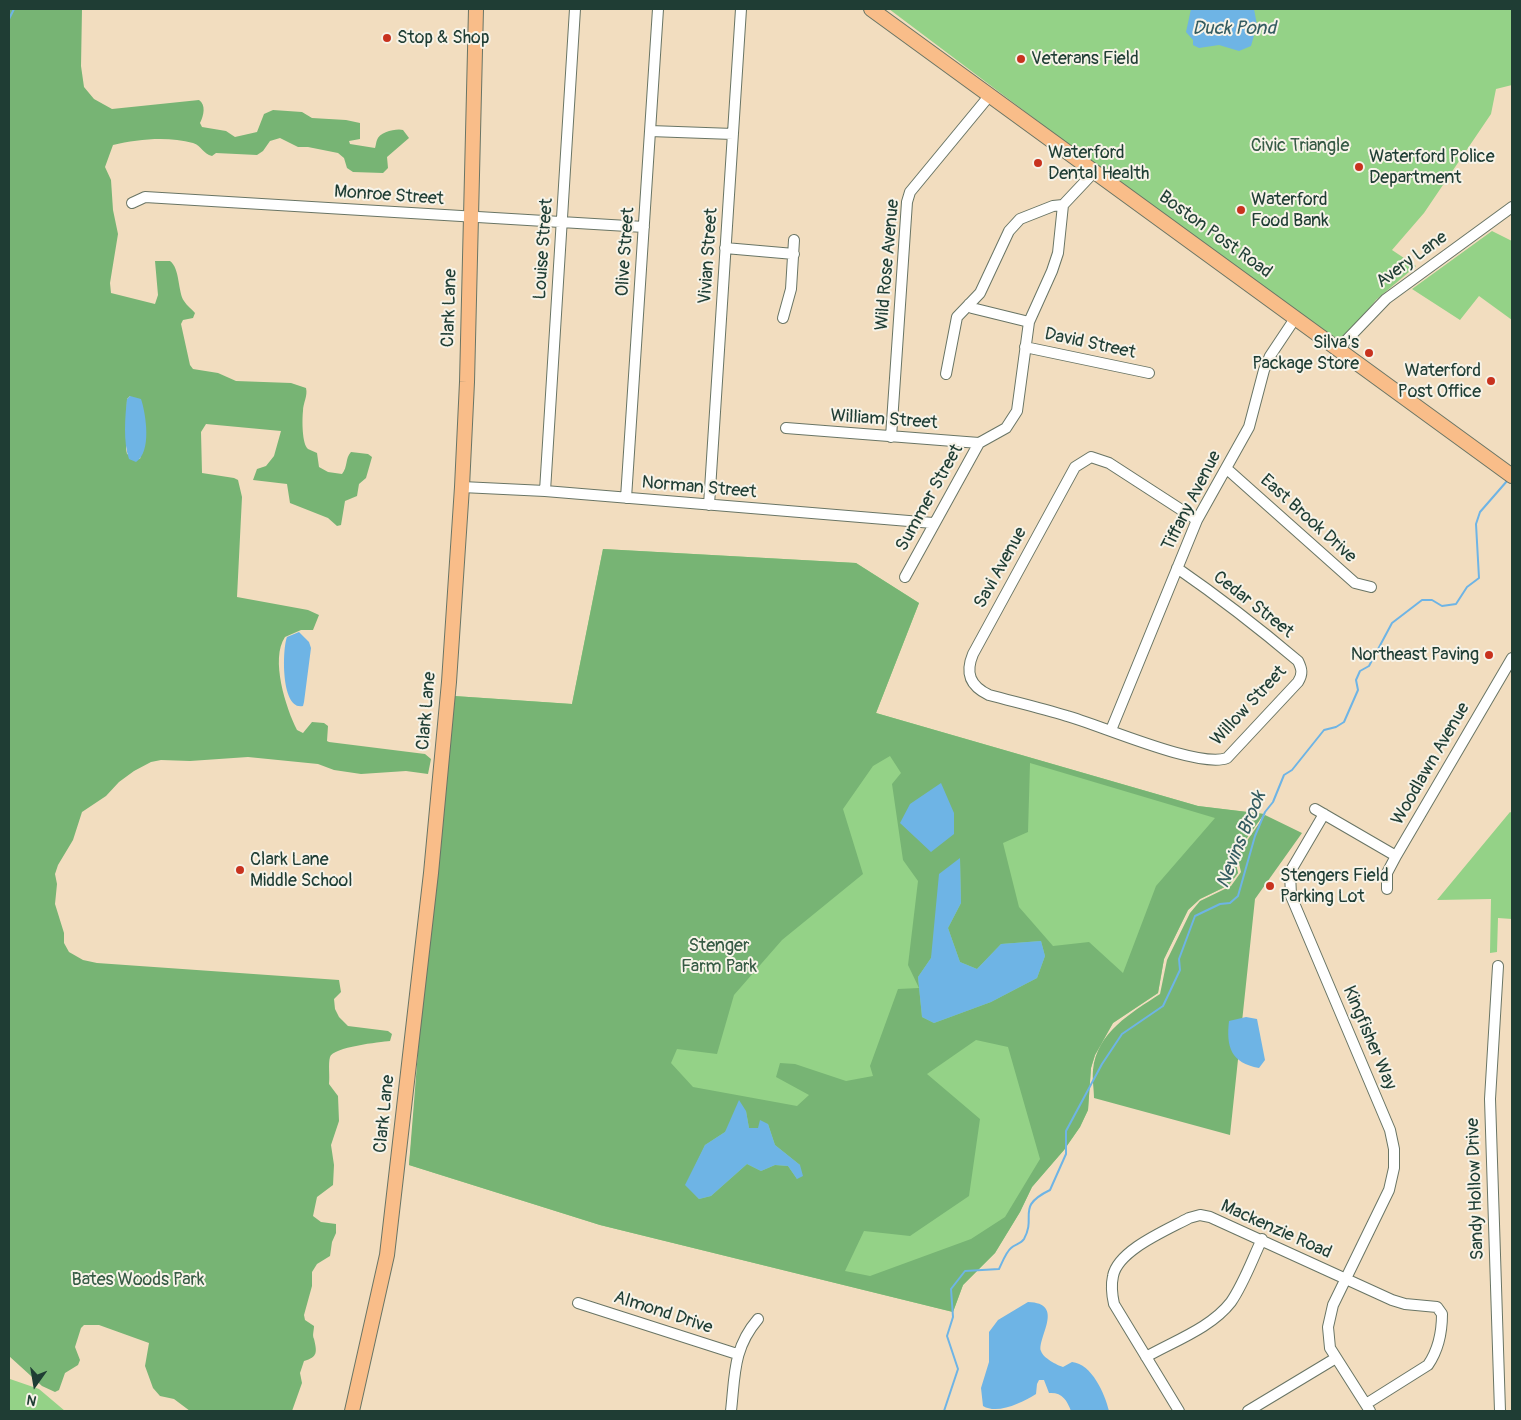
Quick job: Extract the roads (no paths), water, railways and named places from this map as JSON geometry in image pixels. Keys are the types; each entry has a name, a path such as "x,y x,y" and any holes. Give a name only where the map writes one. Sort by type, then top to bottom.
{"main road":[{"name":"Clark Lane","path":"352,1411 387,1255 432,863 449,682 462,487 472,218 476,9"},
{"name":"Boston Post Road","path":"871,9 1508,472"}],"street":[{"name":"Louise Street","path":"545,491 576,9"},
{"name":"Olive Street","path":"626,498 658,9"},
{"name":"Vivian Street","path":"708,504 741,9"},
{"name":"Wild Rose Avenue","path":"891,437 907,202 910,192 990,94"},
{"path":"650,131 733,134"},
{"path":"946,374 957,317 983,287 996,254 1013,226 1020,220 1053,206 1063,205 1094,171"},
{"name":"Monroe Street","path":"132,202 145,197 644,227"},
{"name":"Summer Street","path":"905,577 933,523 979,444 1006,428 1017,411 1029,322 1052,272 1058,253 1063,205"},
{"name":"Avery Lane","path":"1339,348 1386,299 1512,207"},
{"path":"783,318 791,289 794,240"},
{"path":"725,248 794,254"},
{"path":"970,304 972,308 1029,322"},
{"name":"Tiffany Avenue","path":"1111,730 1196,520 1227,469 1249,427 1270,356 1296,317"},
{"name":"David Street","path":"1025,347 1149,373"},
{"name":"William Street","path":"786,428 979,444"},
{"name":"Savi Avenue","path":"1196,520 1109,463 1090,457 1082,461 1075,468 973,654 968,671 970,679 979,690 1180,753 1207,760 1220,761"},
{"name":"East Brook Drive","path":"1227,469 1355,583 1371,587"},
{"name":"Norman Street","path":"462,487 545,491 933,523"},
{"name":"Cedar Street","path":"1177,568 1219,596 1260,629 1298,661 1302,673"},
{"name":"Woodlawn Avenue","path":"1387,889 1387,873 1396,856 1509,671 1512,658"},
{"name":"Willow Street","path":"1220,761 1227,758 1234,751 1298,682 1302,673"},
{"name":"Kingfisher Way","path":"1368,1408 1330,1348 1328,1328 1333,1305 1389,1190 1394,1168 1394,1149 1390,1130 1291,896 1290,872 1319,811 1396,856"},
{"name":"Sandy Hollow Drive","path":"1498,966 1490,1099 1500,1411"},
{"name":"Mackenzie Road","path":"1179,1411 1114,1304 1112,1290 1113,1275 1128,1252 1189,1218 1200,1215 1210,1217 1262,1239 1392,1300 1405,1304 1437,1307 1442,1314 1439,1344 1428,1365 1368,1408"},
{"path":"1146,1357 1204,1325 1219,1314 1240,1287 1262,1239"},
{"name":"Almond Drive","path":"578,1303 737,1354"},
{"path":"731,1411 737,1354 746,1332 758,1319"},
{"path":"1248,1411 1336,1358"}],"water":[{"name":"Duck Pond","path":"1191,9 1254,9 1257,25 1251,46 1239,51 1219,45 1199,48 1193,45 1193,40 1186,32"},
{"path":"130,396 141,399 146,423 144,450 136,462 129,459 126,445 127,399"},
{"path":"299,632 309,642 311,648 303,706 296,705 291,699 287,690 284,666 287,637"},
{"path":"941,783 954,813 954,834 931,852 900,823 910,804"},
{"path":"960,858 961,903 948,928 960,962 977,969 1001,944 1041,941 1045,956 1037,978 991,1002 934,1023 922,1017 918,977 931,958 939,874"},
{"path":"1246,1017 1257,1019 1265,1060 1259,1068 1250,1066 1236,1058 1228,1039 1229,1021"},
{"path":"739,1100 746,1111 749,1128 758,1128 760,1120 768,1124 775,1145 800,1165 803,1176 797,1179 788,1166 775,1165 761,1171 747,1164 711,1196 699,1199 685,1185 705,1145 725,1132"},
{"path":"1028,1302 1039,1304 1046,1308 1048,1315 1041,1345 1042,1354 1050,1361 1063,1367 1072,1362 1086,1368 1101,1389 1109,1411 1071,1411 1068,1403 1061,1395 1049,1393 1044,1380 1039,1380 1036,1394 1017,1404 996,1409 983,1406 981,1388 989,1362 989,1332 998,1320"}],"waterway":[{"path":"9,19 14,9"},
{"name":"Nevins Brook","path":"944,1411 958,1369 947,1336 953,1317 951,1289 965,1271 999,1269 1009,1250 1024,1239 1029,1224 1030,1207 1039,1196 1050,1190 1066,1154 1066,1131 1102,1064 1122,1034 1163,1006 1180,970 1179,959 1195,916 1220,904 1230,903 1238,896 1255,836 1265,812 1273,802 1284,775 1292,770 1324,730 1336,727 1344,722 1358,690 1356,680 1360,671 1369,666 1392,623 1422,600 1432,600 1442,606 1456,604 1467,587 1479,578 1476,524 1480,512 1507,481"}],"place":[{"name":"Stop & Shop","path":"387,38"},
{"name":"Veterans Field","path":"1021,59"},
{"name":"Waterford Dental Health","path":"1038,163"},
{"name":"Waterford Police Department","path":"1359,167"},
{"name":"Waterford Food Bank","path":"1241,210"},
{"name":"Silva's Package Store","path":"1369,353"},
{"name":"Waterford Post Office","path":"1491,381"},
{"name":"Northeast Paving","path":"1489,655"},
{"name":"Clark Lane Middle School","path":"240,870"},
{"name":"Stengers Field Parking Lot","path":"1270,886"}],"park label":[{"name":"Civic Triangle","path":"1300,146"},
{"name":"Stenger Farm Park","path":"719,956"},
{"name":"Bates Woods Park","path":"138,1280"}]}
